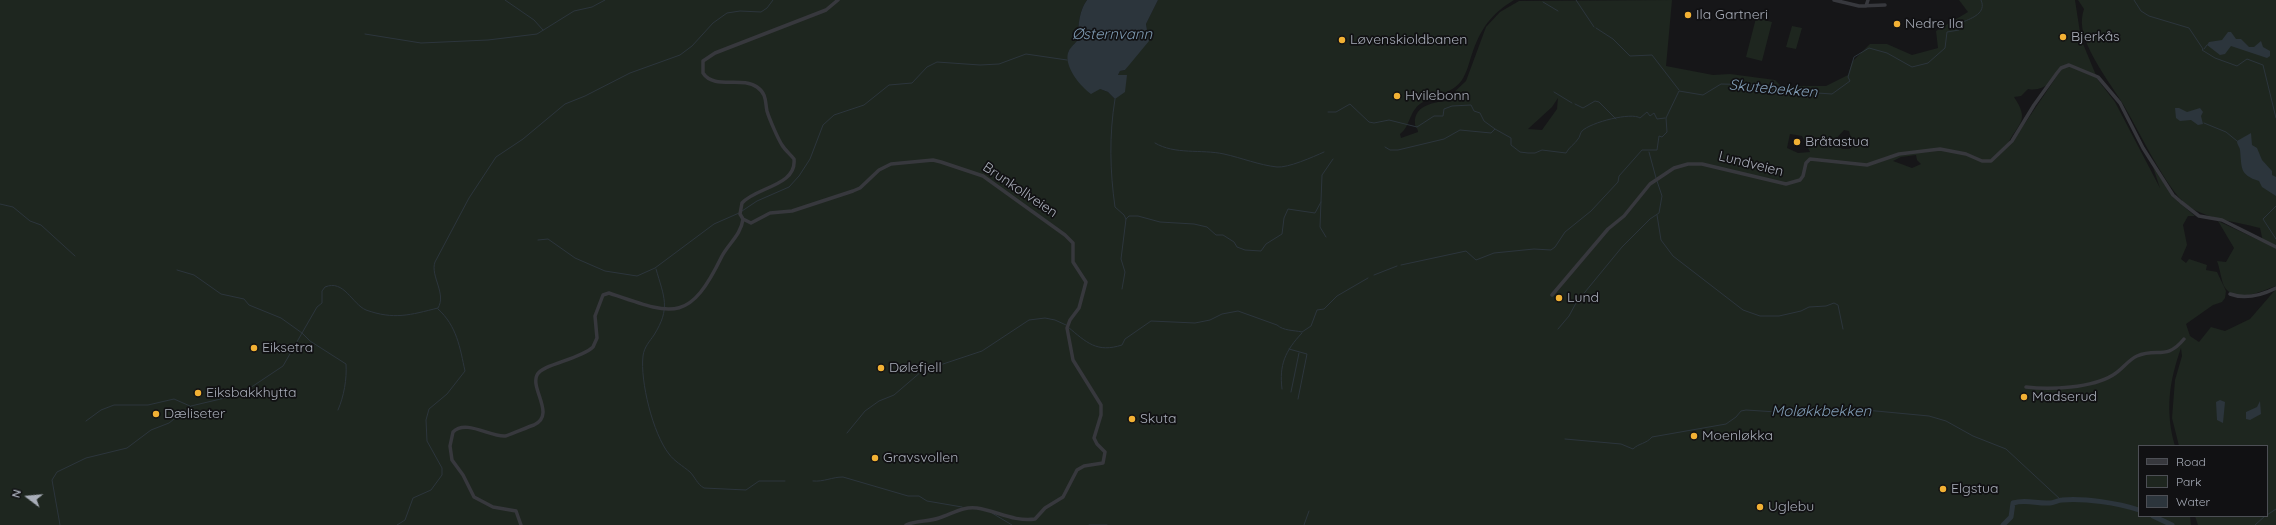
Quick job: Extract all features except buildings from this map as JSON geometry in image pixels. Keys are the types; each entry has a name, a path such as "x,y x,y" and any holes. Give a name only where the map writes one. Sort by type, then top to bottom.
{"street":[{"path":"521,525 516,511 493,507 474,497 463,475 452,460 450,446 453,432 463,427 504,436 536,424 541,417 542,406 541,397 535,385 536,376 542,368 568,361 593,348 596,338 595,316 603,295 609,293 664,310 689,303 706,287 725,251 742,228 743,219 740,214 742,203 753,194 786,179 793,169 794,159 779,139 767,112 765,97 762,91 751,84 717,81 707,78 703,73 704,61 715,53 826,10 838,0"},
{"path":"1835,0 1866,6 1885,5"},
{"path":"1866,6 1868,0"},
{"name":"Lundveien","path":"1552,295 1608,229 1624,216 1650,184 1681,166 1708,165 1786,184 1800,180 1803,176 1806,163 1810,159 1867,165 1899,154 1940,149 1962,153 1982,161 1991,161 2012,141 2034,105 2061,68 2066,66 2073,66 2098,77 2120,103 2143,148 2173,195 2194,213 2222,220 2276,247"},
{"name":"Brunkollveien","path":"743,219 751,223 756,222 770,213 792,211 853,192 860,188 879,170 892,164 932,160 983,176 1053,226 1073,243 1073,262 1083,276 1086,286 1079,308 1070,320 1067,328 1073,360 1100,405 1101,415 1094,438 1097,444 1105,452 1103,462 1080,468 1073,475 1068,490 1063,497 1045,508 1034,519 1020,519 992,511 970,508 953,512 939,518 921,520 906,525"},
{"path":"2230,294 2241,297 2255,296 2276,288"},
{"path":"2026,387 2086,386 2096,383 2121,370 2138,356 2173,350 2184,339"}],"green space":[{"path":"0,0 1087,0 1080,18 1078,28 1079,38 1068,52 1100,89 1108,92 1115,99 1127,75 1118,75 1120,71 1125,70 1147,31 1146,24 1158,0 1514,0 1493,16 1483,29 1475,45 1467,71 1458,85 1448,92 1425,101 1416,107 1406,127 1400,134 1401,138 1418,132 1415,125 1416,117 1418,112 1423,107 1435,103 1454,101 1451,95 1466,81 1486,27 1500,12 1519,1 1672,0 1666,66 1713,75 1730,74 1775,80 1781,86 1826,86 1848,75 1852,62 1870,44 1887,44 1912,55 1938,48 1936,31 1968,12 1959,0 2075,0 2081,39 2098,80 2115,102 2160,188 2153,167 2174,198 2195,216 2188,216 2183,225 2187,245 2181,259 2186,263 2189,259 2207,265 2206,270 2217,272 2226,291 2225,298 2222,302 2213,305 2186,324 2190,336 2199,342 2211,327 2225,331 2250,319 2276,289 2276,525 2198,525 2195,517 2268,517 2268,445 2179,445 2172,418 2175,380 2182,356 2181,348 2171,385 2169,409 2175,445 2138,445 2138,517 2190,517 2191,525 0,525","holes":["2061,70 2015,138 2007,145 2019,126 2022,117 2019,105 2014,97 2021,96 2028,89 2039,89 2047,85","1558,98 1557,109 1542,130 1528,129 1552,107","1844,130 1849,131 1852,142 1850,149 1842,149 1834,141","1790,134 1802,136 1810,152 1798,153 1787,148","1916,155 1917,160 1921,164 1912,168 1893,161 1901,157"]},
{"path":"2078,0 2276,0 2276,286 2256,293 2241,296 2229,292 2224,286 2217,261 2226,262 2234,248 2218,221 2263,242 2260,228 2222,220 2204,214 2188,206 2179,198 2161,172 2128,112 2091,52 2085,40 2082,26 2084,9"},
{"path":"1756,18 1772,22 1762,61 1746,57"},
{"path":"1792,26 1802,28 1796,49 1786,47"}],"water":[{"name":"Østernvann","path":"1087,0 1158,0 1146,24 1149,41 1125,70 1120,71 1118,75 1127,75 1125,92 1115,99 1108,92 1100,89 1091,94 1078,82 1068,64 1068,53 1079,38 1078,28 1080,18"},
{"path":"2228,32 2231,32 2236,39 2241,39 2249,47 2254,47 2261,41 2263,47 2270,51 2270,56 2267,58 2231,46 2225,54 2220,55 2207,45 2209,42 2222,40"},
{"path":"2175,108 2179,108 2187,112 2200,108 2203,112 2201,116 2203,124 2198,125 2191,120 2180,121 2176,118"},
{"path":"2251,133 2252,145 2257,148 2262,160 2272,171 2272,175 2276,177 2276,196 2262,187 2259,181 2248,176 2243,170 2240,149 2237,141"},
{"path":"2220,400 2225,402 2223,423 2217,420 2216,402"},
{"path":"2260,401 2261,414 2250,420 2246,419 2246,412 2257,407"}],"waterway":[{"path":"505,0 534,20 543,30"},
{"path":"365,34 421,43 488,40 537,34 574,11 592,7 605,0"},
{"path":"438,308 441,297 435,273 435,262 469,198 496,157 523,139 565,104 585,96 630,73 680,55 692,46 713,23 727,13 740,11 761,12 767,8 773,0"},
{"path":"1576,0 1594,27"},
{"name":"Skutebekken","path":"1401,265 1466,251 1476,260 1494,253 1534,249 1551,250 1555,247 1565,232 1591,211 1618,182 1619,176 1642,150 1657,150 1659,136 1662,137 1667,132 1666,118 1679,91 1703,95 1721,84 1764,85 1773,90 1832,94 1850,81 1848,77 1854,57 1869,48 1887,53 1912,67 1928,63 1945,48 1947,32 1959,30 1963,26 1963,22 1974,17 1980,12 1982,8 1981,0"},
{"path":"2134,0 2141,11 2149,16 2189,28 2203,49 2202,50 2215,58 2237,66 2247,59 2263,65 2276,118"},
{"path":"1543,2 1558,11"},
{"path":"1596,28 1613,39 1630,56 1652,55 1679,90"},
{"path":"2204,49 2207,45"},
{"path":"742,211 757,201 789,187 799,176 810,159 823,125 834,115 864,105 889,85 912,83 927,67 937,62 980,65 999,64 1026,54 1067,60"},
{"path":"1554,92 1572,103"},
{"path":"1115,99 1111,140 1112,180 1115,207 1124,215 1126,219 1121,259 1125,272 1122,289"},
{"path":"1575,104 1583,108 1595,101 1599,102 1616,119"},
{"path":"1328,112 1336,112 1350,104 1369,122 1374,123 1389,120 1417,127 1434,116 1443,116 1444,109 1452,106 1471,105 1474,111 1480,113 1484,121 1495,129"},
{"path":"1385,147 1390,150 1398,150 1444,139 1460,130 1491,133 1495,129 1511,138 1511,145 1520,152 1535,153 1542,150 1566,153 1579,138 1582,131 1602,121 1629,116 1636,116 1640,118 1647,112 1650,116 1654,113 1657,119 1665,118"},
{"path":"2204,123 2226,132 2237,141"},
{"path":"1155,143 1171,149 1224,154 1277,167 1294,164 1324,152"},
{"path":"1649,152 1656,178"},
{"path":"1326,237 1320,227 1322,175 1333,159"},
{"path":"1558,329 1569,316 1576,303 1622,247 1650,219 1659,213 1662,196 1657,181"},
{"path":"1126,219 1129,216 1138,216 1160,222 1194,224 1207,227 1216,235 1223,235 1234,242 1237,247 1245,250 1261,251 1266,244 1282,234 1284,218 1288,209 1315,213 1321,202"},
{"path":"0,204 13,207 30,221 41,225 75,256"},
{"path":"2276,206 2263,219 2276,239"},
{"path":"538,240 548,239 575,258 605,271 637,276 655,268 714,224 739,213"},
{"path":"1657,215 1661,240 1673,256 1743,310 1760,316 1779,316 1801,311 1809,307 1826,306 1834,303 1838,305 1843,329"},
{"name":"Skutebekken","path":"1374,275 1397,266"},
{"path":"656,269 663,295 664,310 659,326 647,344 643,356 643,367 649,407 663,445 671,457 690,472 704,488 746,490 759,481 785,481"},
{"path":"177,270 194,275 221,294 244,299 249,305 281,318 302,333 310,341 346,364 345,387 338,410"},
{"name":"Skutebekken","path":"1068,327 1087,342 1106,348 1122,345 1125,339 1151,321 1195,323 1210,320 1222,314 1238,311 1289,330 1302,332 1311,326 1317,310 1324,309 1337,296 1368,278"},
{"path":"60,525 52,480 57,472 86,458 127,448 151,430 169,423 191,406 229,397 253,386 283,366 317,307 322,303 322,291 325,287 332,285 337,286 343,289 361,307 366,310 385,315 394,316 410,314 438,308"},
{"path":"397,525 405,520 413,498 431,490 442,475 442,468 427,441 426,420 429,409 447,394 465,371 454,330 438,309"},
{"name":"Skutebekken","path":"847,433 865,411 879,401 894,395 922,371 982,351 1029,320 1045,318 1055,320 1066,325"},
{"path":"1282,389 1281,373 1284,359 1291,346 1302,333"},
{"path":"1289,349 1307,354 1298,399"},
{"path":"1291,392 1299,353"},
{"path":"86,421 101,410 114,405 148,405 174,399 190,406"},
{"name":"Moløkkbekken","path":"1565,439 1621,444 1633,449 1652,437 1726,424 1736,417 1741,411 1746,410 1792,413 1811,408 1838,411 1855,409 1929,416 1946,421 1973,436 2006,449 2061,500"},
{"path":"813,481 843,477 908,496 919,496 927,501 962,507"},
{"name":"Moløkkbekken","path":"2003,525 2011,517 2013,503 2018,502 2053,503 2060,500 2091,500 2138,510"},
{"path":"2268,514 2276,509"},
{"path":"1304,525 1309,511"},
{"path":"992,513 1012,525"},
{"path":"2155,517 2172,525"},
{"path":"2255,525 2264,517"},
{"path":"1089,525 1107,525"}],"place":[{"name":"Ila Gartneri","path":"1688,15"},
{"name":"Nedre Ila","path":"1897,24"},
{"name":"Bjerkås","path":"2063,37"},
{"name":"Løvenskioldbanen","path":"1342,40"},
{"name":"Hvilebonn","path":"1397,96"},
{"name":"Bråtastua","path":"1797,142"},
{"name":"Lund","path":"1559,298"},
{"name":"Eiksetra","path":"254,348"},
{"name":"Dølefjell","path":"881,368"},
{"name":"Eiksbakkhytta","path":"198,393"},
{"name":"Madserud","path":"2024,397"},
{"name":"Dæliseter","path":"156,414"},
{"name":"Skuta","path":"1132,419"},
{"name":"Moenløkka","path":"1694,436"},
{"name":"Gravsvollen","path":"875,458"},
{"name":"Elgstua","path":"1943,489"},
{"name":"Uglebu","path":"1760,507"}]}
